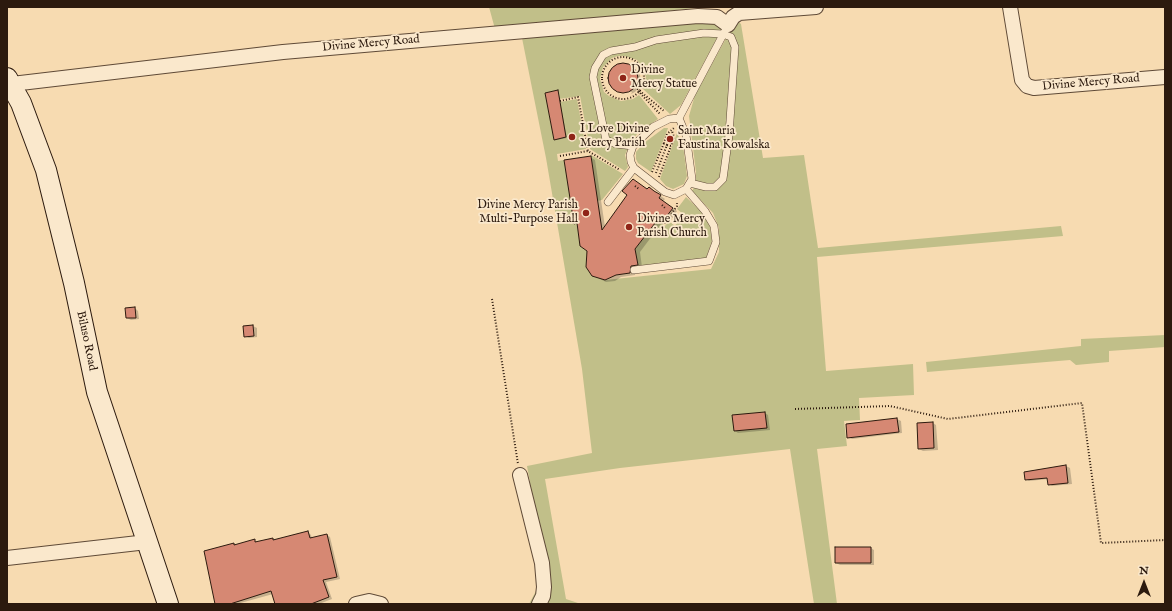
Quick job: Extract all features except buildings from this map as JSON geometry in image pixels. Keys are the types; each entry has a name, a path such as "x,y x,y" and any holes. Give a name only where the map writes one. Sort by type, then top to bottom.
{"street":[{"path":"726,29 733,17 739,13 816,7"},
{"name":"Divine Mercy Road","path":"1010,7 1022,80 1027,86 1034,88 1165,77"},
{"name":"Divine Mercy Road","path":"9,81 283,52 698,16 717,17 726,29"},
{"name":"Biluso Road","path":"9,81 46,170 74,284 97,392 168,604"},
{"path":"520,475 542,563 544,587 539,604"},
{"path":"7,558 147,542"},
{"path":"356,604 368,601 381,604"}],"lane":[{"path":"726,29 735,47 729,135 723,179 715,187 688,186 677,194 665,192 634,168 630,158 633,146 653,127 672,119 726,29"},
{"path":"633,146 616,144 606,140 600,103 594,84 595,68 603,55 611,51 635,47 656,40 726,29"},
{"path":"634,270 709,262 716,242 714,226 688,186 691,161 684,127 672,119"},
{"path":"608,202 634,168"}],"path":[{"path":"622,57 638,63 644,79 639,91 634,95 623,99 618,98 608,92 602,82 606,65 622,57"},
{"path":"639,91 672,119"},
{"path":"639,91 672,119 672,131 674,137 659,178"},
{"path":"560,101 578,97 588,151"},
{"path":"652,172 667,134 672,131"},
{"path":"664,143 670,146"},
{"path":"655,175 667,145"},
{"path":"560,156 588,151 629,175"},
{"path":"635,186 639,189"},
{"path":"658,219 664,224 677,206 677,194"},
{"path":"662,205 665,208"},
{"path":"492,299 520,475"},
{"path":"795,409 890,406 948,419 1082,403 1101,543 1165,540"}],"shaded area":[{"path":"489,7 705,7 495,29"},
{"path":"736,20 741,24 763,158 804,155 818,248 1061,226 1063,236 817,257 826,371 913,364 914,395 859,398 860,420 844,421 847,446 817,449 837,604 814,604 790,449 620,468 545,479 566,599 581,604 529,604 536,591 538,566 518,485 530,482 527,466 592,453 582,369 546,158 522,38 706,21 723,27 681,105 670,114 643,89 646,77 637,60 625,56 618,56 612,58 603,67 600,79 604,92 621,101 633,99 639,95 658,119 638,133 631,141 625,155 628,167 625,171 590,149 580,96 559,99 558,90 545,93 554,140 566,137 560,102 577,99 586,149 557,154 558,161 564,160 575,223 577,223 580,246 588,252 586,257 586,267 592,276 605,280 711,269 719,252 719,228 713,213 692,191 696,184 696,172 689,116 695,95"},
{"path":"664,128 668,128 651,172 638,163 636,159 636,152 644,143"},
{"path":"677,133 683,145 687,176 684,184 673,189 666,186 660,179"},
{"path":"591,156 623,174 602,200 597,201"},
{"path":"686,197 704,214 710,227 712,241 706,258 638,266 635,249 657,220 665,226 669,221 675,226 683,214 677,209"},
{"path":"1165,335 1165,347 1109,351 1109,362 1076,365 1070,360 927,372 926,362 1081,346 1081,339"}],"place":[{"name":"Divine Mercy Statue","path":"623,78"},
{"name":"I Love Divine Mercy Parish","path":"572,137"},
{"name":"Saint Maria Faustina Kowalska","path":"670,139"},
{"name":"Divine Mercy Parish Multi-Purpose Hall","path":"586,213"},
{"name":"Divine Mercy Parish Church","path":"629,227"}]}
